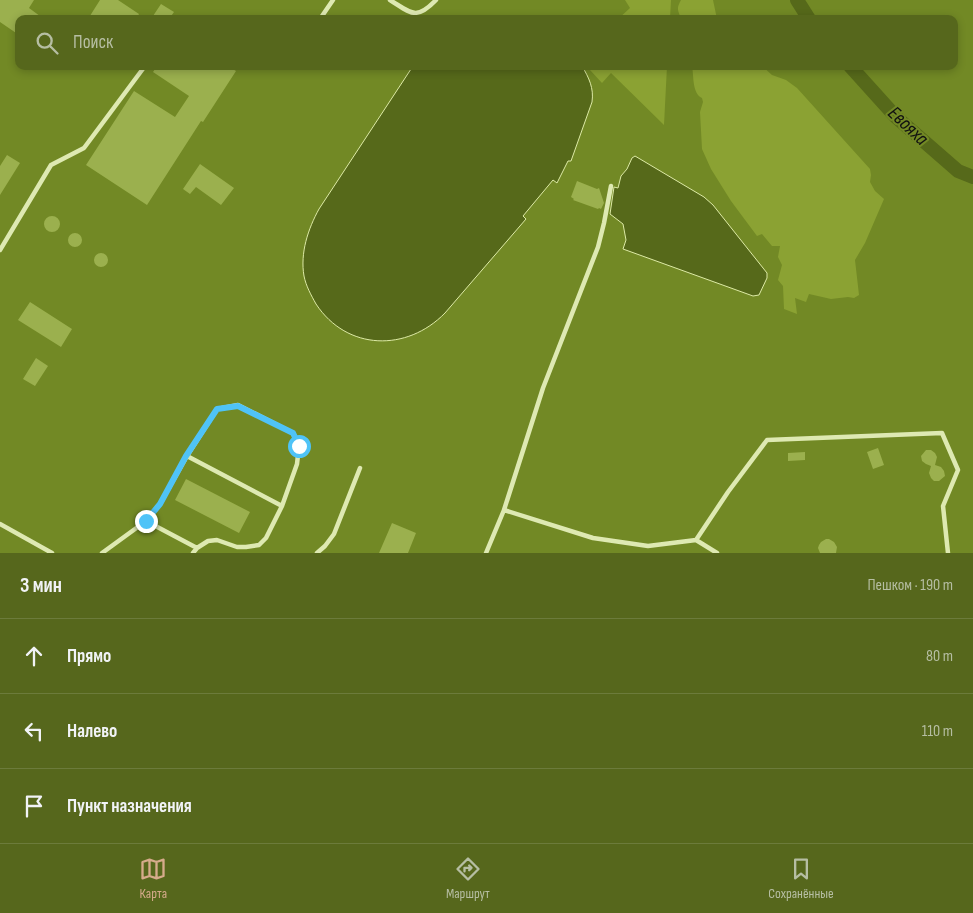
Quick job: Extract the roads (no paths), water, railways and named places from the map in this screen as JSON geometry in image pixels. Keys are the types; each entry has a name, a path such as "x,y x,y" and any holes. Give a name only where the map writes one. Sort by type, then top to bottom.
{"lane":[{"path":"323,15 333,0"},
{"path":"390,0 408,11 418,13 427,9 436,0"},
{"path":"0,250 51,166 84,148 141,70"},
{"path":"486,553 504,510 543,388 598,247 612,186"},
{"path":"102,553 146,521 160,504 186,456 217,409 238,406 293,433 299,446 297,464 282,506 266,538 259,545 246,547 218,540 208,541 193,553"},
{"path":"696,540 728,492 768,440 942,433 958,470 943,506 948,553"},
{"path":"186,456 282,506"},
{"path":"317,553 334,534 360,468"},
{"path":"504,510 593,538 648,546 696,540 717,553"},
{"path":"146,521 197,548"},
{"path":"0,524 52,553"}],"waterway":[{"name":"Евояха","path":"797,0 806,15"},
{"name":"Евояха","path":"854,70 896,117 958,171 973,177"}]}
